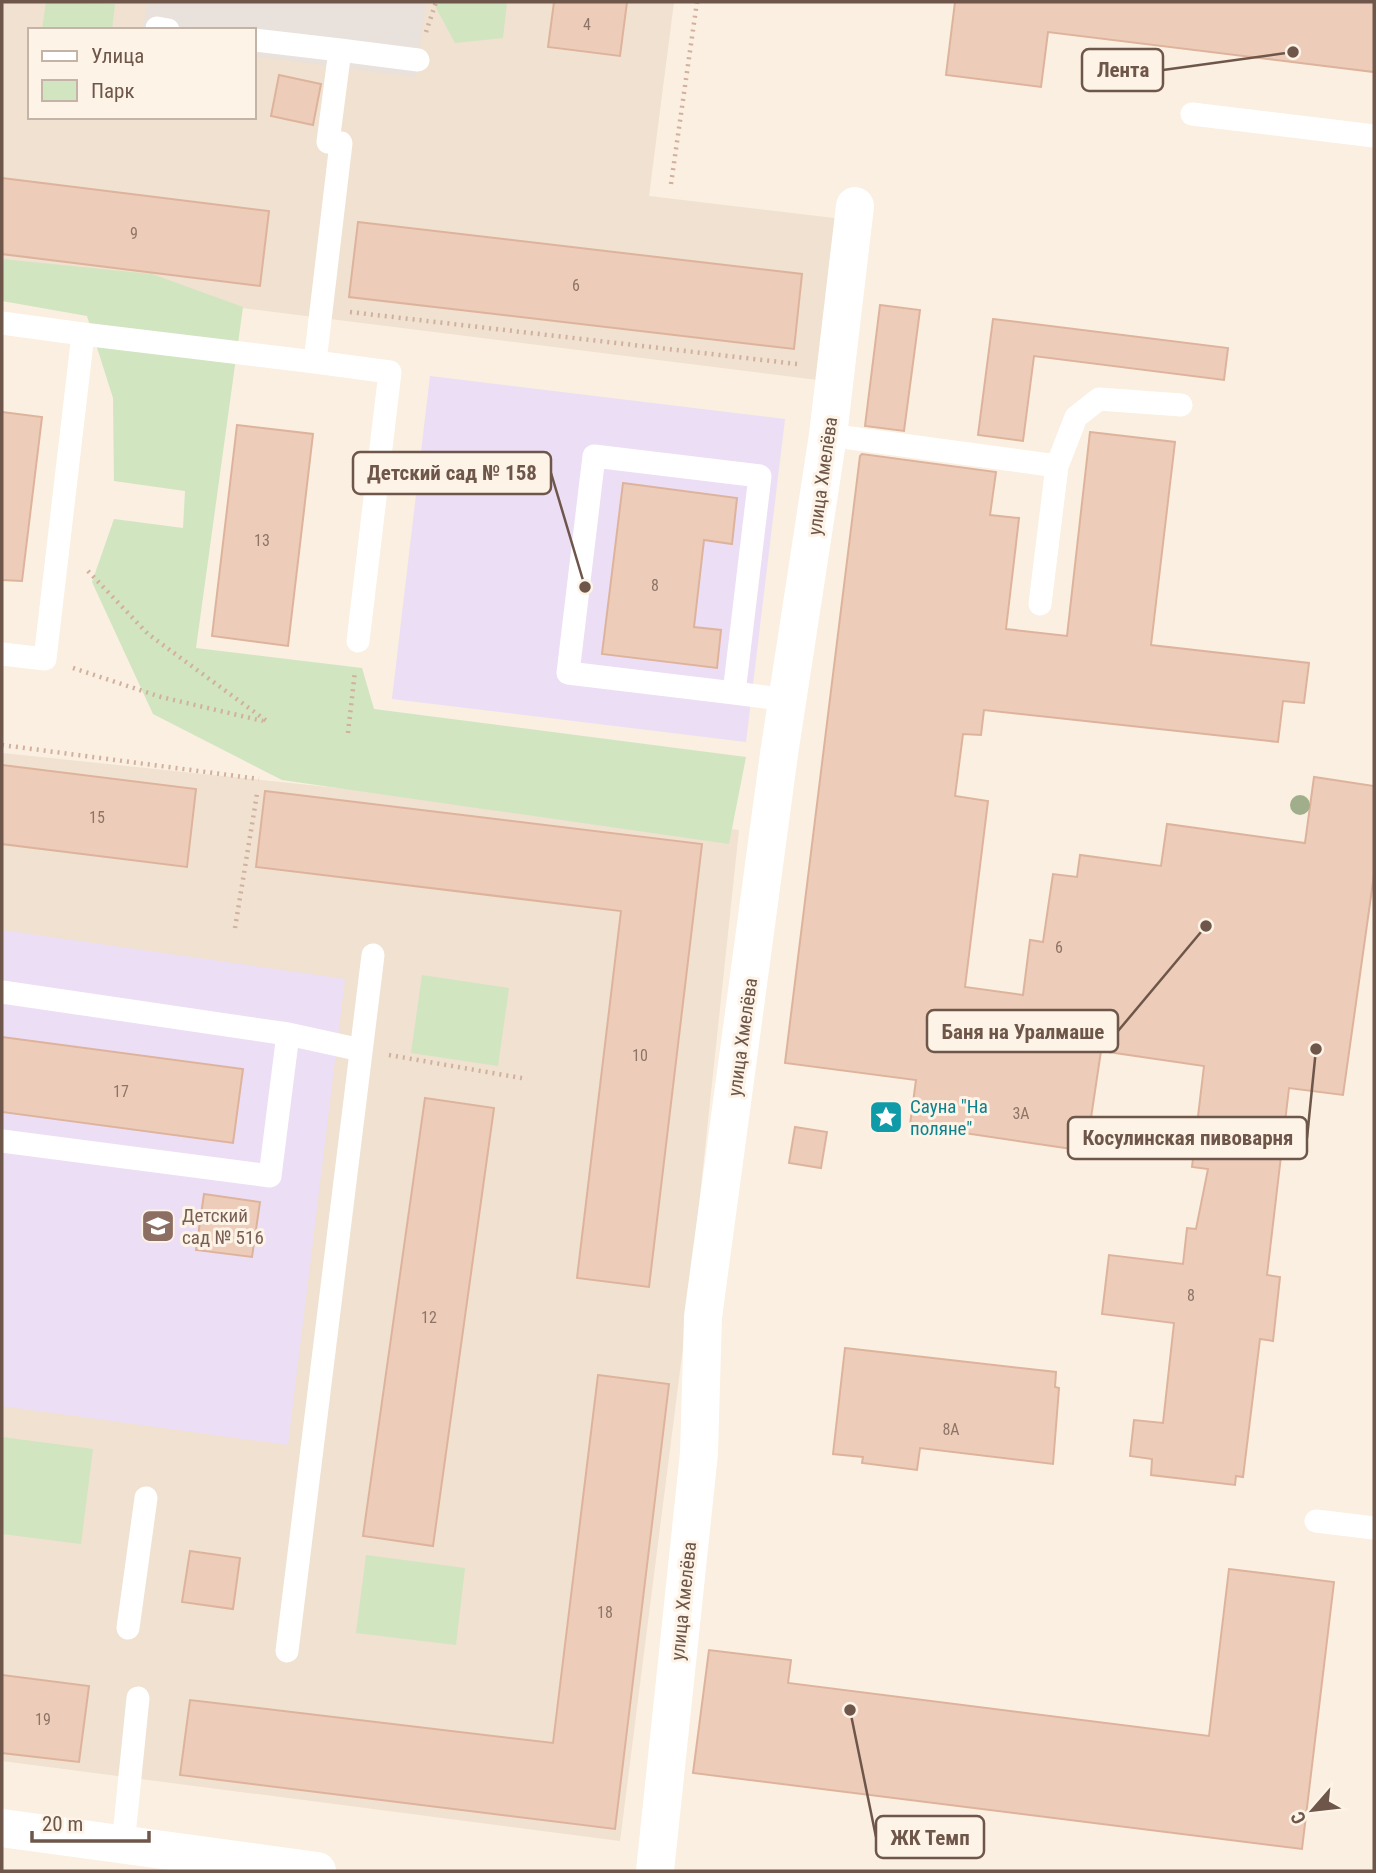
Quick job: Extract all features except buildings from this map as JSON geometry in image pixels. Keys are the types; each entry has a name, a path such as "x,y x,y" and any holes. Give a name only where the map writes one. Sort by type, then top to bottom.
{"street":[{"name":"улица Хмелёва","path":"656,1871 699,1452 703,1317 787,700 828,435 855,206"},
{"path":"2,1828 123,1845 192,1863 317,1871"}],"lane":[{"path":"256,40 418,60"},
{"path":"315,362 340,50"},
{"path":"1192,114 1374,136"},
{"path":"2,323 390,372 358,641"},
{"path":"2,654 45,659 83,334"},
{"path":"1040,604 1057,466 1076,417 1099,399 1181,405"},
{"path":"828,435 1057,466"},
{"path":"734,693 760,476 594,456 568,673 787,700"},
{"path":"287,1651 373,955"},
{"path":"2,992 288,1034 361,1050"},
{"path":"2,1141 270,1176 288,1034"},
{"path":"128,1628 146,1499"},
{"path":"1316,1521 1374,1528"},
{"path":"123,1845 138,1698"}],"path":[{"path":"671,184 697,2"},
{"path":"321,309 808,365"},
{"path":"45,659 161,697 268,722 148,634 59,540"},
{"path":"348,733 358,641"},
{"path":"2,745 259,779"},
{"path":"235,928 257,794"},
{"path":"361,1050 527,1079"}],"shaded area":[{"path":"2,2 674,2 649,196 868,222 849,384 2,278"},
{"path":"147,2 426,2 416,77 256,56 256,28 143,28"},
{"path":"430,376 785,419 746,742 392,699"},
{"path":"2,753 739,830 688,1308 620,1841 2,1761"},
{"name":"Детский сад № 516","path":"2,930 345,979 288,1445 2,1406"}],"green space":[{"path":"46,2 115,4 112,28 42,28"},
{"path":"433,2 507,2 503,38 455,43"},
{"path":"2,259 152,274 243,307 196,648 362,668 374,709 746,757 729,844 282,780 153,714 92,582 114,519 183,528 185,491 114,481 113,398 87,316 2,301"},
{"path":"422,975 509,988 498,1066 411,1053"},
{"path":"2,1437 93,1449 81,1544 2,1534"},
{"path":"366,1555 465,1568 456,1645 356,1633"}],"place":[{"name":"Лента","path":"1293,52"},
{"name":"Детский сад № 158","path":"585,587"},
{"name":"Баня на Уралмаше","path":"1206,926"},
{"name":"Косулинская пивоварня","path":"1316,1049"},
{"name":"Сауна \"На поляне\"","path":"886,1117"},
{"name":"Детский сад № 516","path":"158,1226"},
{"name":"ЖК Темп","path":"850,1710"}]}
